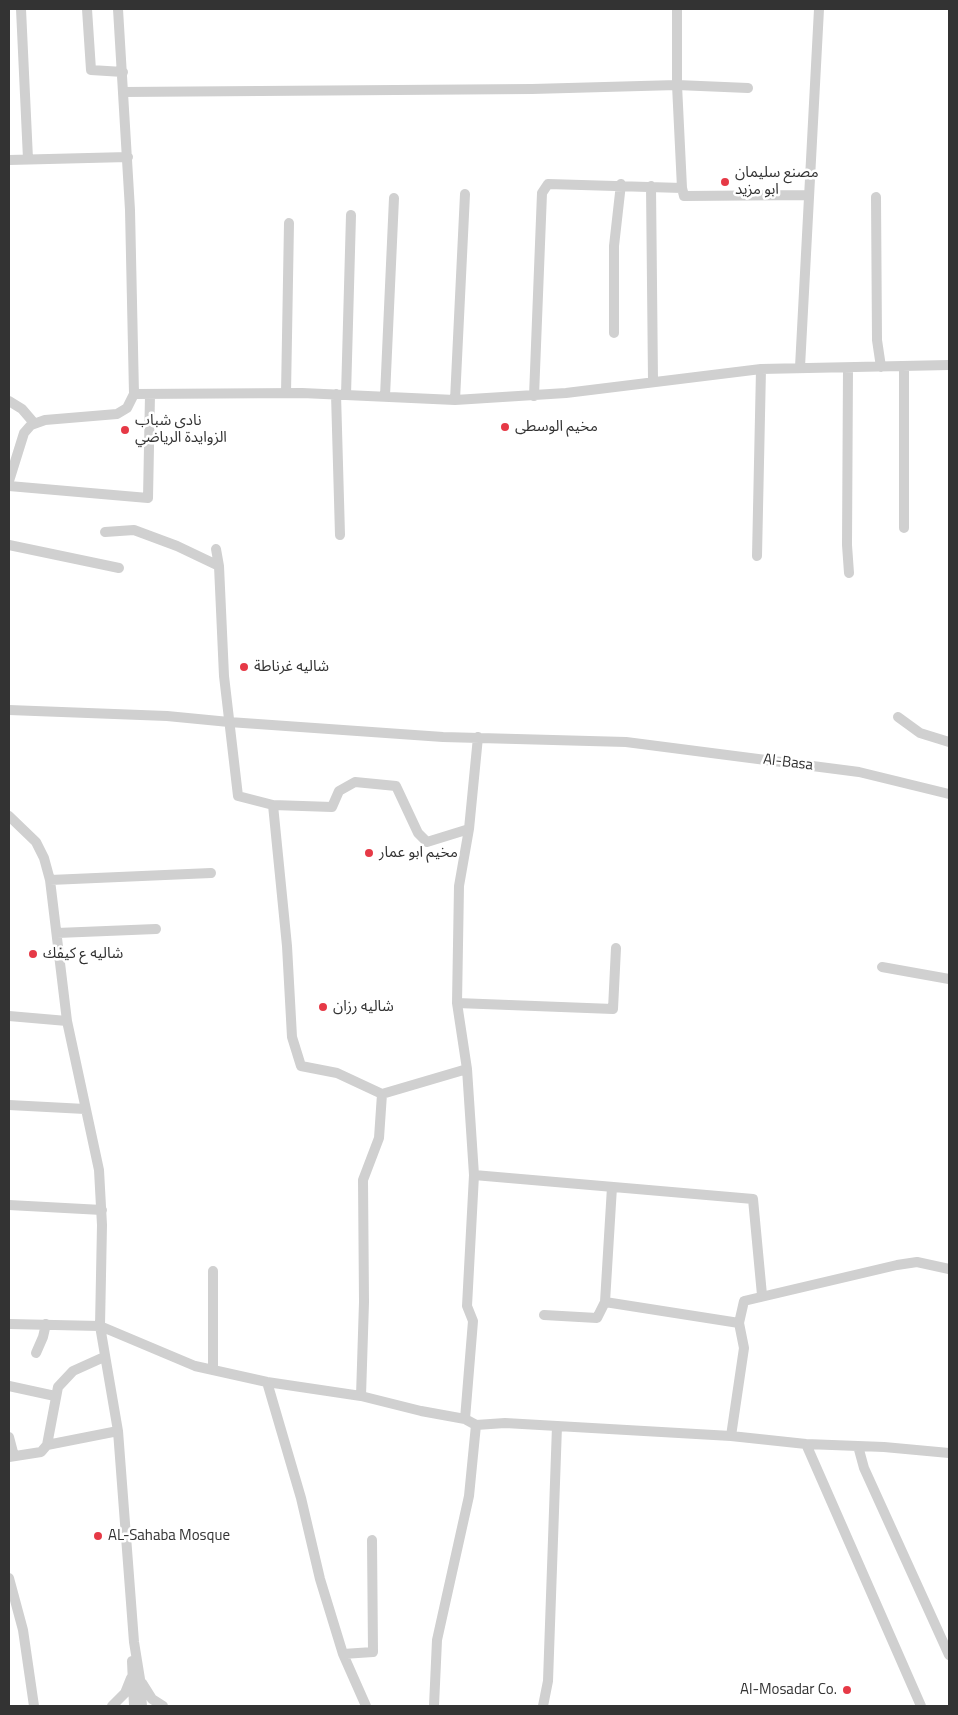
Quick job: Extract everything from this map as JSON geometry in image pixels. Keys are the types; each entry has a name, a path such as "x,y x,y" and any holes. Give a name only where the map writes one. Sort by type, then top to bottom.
{"street":[{"path":"21,9 28,159"},
{"path":"86,9 91,70 123,72"},
{"path":"9,481 24,433 34,423 45,420 116,414 127,408 134,394 128,157 118,9"},
{"path":"677,9 677,85 684,196 809,195"},
{"path":"800,367 819,9"},
{"path":"123,92 532,89 677,85 748,88"},
{"path":"9,160 128,157"},
{"path":"534,396 542,193 548,184 621,184 682,188"},
{"path":"614,333 614,246 621,184"},
{"path":"651,186 653,381"},
{"path":"455,400 465,194"},
{"path":"385,396 394,198"},
{"path":"876,198 877,340 881,367"},
{"path":"340,535 341,394 351,215"},
{"path":"286,393 290,223"},
{"path":"134,394 341,394 455,400 534,396 761,369 949,365"},
{"path":"904,366 904,528"},
{"path":"848,368 847,545 849,573"},
{"path":"757,556 761,369"},
{"path":"9,486 148,498 150,395"},
{"path":"9,401 22,408 34,423"},
{"path":"105,532 134,530 177,546 219,566"},
{"path":"9,545 119,568"},
{"path":"216,549 219,566 224,676 238,796 273,805 332,807 339,792 354,782 396,786 418,833 427,842 469,829"},
{"name":"Al-Basa","path":"9,710 167,716 443,737 626,742 859,772 949,794"},
{"path":"898,717 920,733 949,742"},
{"path":"465,1419 473,1321 467,1306 474,1175 467,1069 457,1003 459,886 469,829 478,737"},
{"path":"273,805 287,946 292,1037 301,1066 337,1073 382,1094 467,1069"},
{"path":"9,816 36,842 44,858 50,880 67,1020 99,1170 102,1210 100,1326 118,1431 134,1642 136,1677 134,1706"},
{"path":"50,880 211,873"},
{"path":"57,933 156,929"},
{"path":"457,1003 613,1009 616,948"},
{"path":"882,967 949,979"},
{"path":"9,1016 67,1020"},
{"path":"362,1396 364,1302 363,1180 379,1138 382,1094"},
{"path":"9,1105 85,1109"},
{"path":"474,1175 753,1199 762,1295"},
{"path":"544,1315 597,1318 605,1302 612,1187"},
{"path":"9,1206 102,1210"},
{"path":"731,1436 744,1348 739,1323 744,1301 762,1295 917,1262 949,1269"},
{"path":"213,1271 213,1370"},
{"path":"605,1302 739,1323"},
{"path":"9,1324 100,1326 195,1366 266,1382 362,1396 421,1411 465,1419 476,1425 505,1423 731,1436 806,1444 949,1453"},
{"path":"36,1353 46,1324"},
{"path":"9,1437 11,1457 41,1452 47,1445 58,1388 72,1370 104,1357"},
{"path":"266,1382 301,1498 320,1579 343,1654 366,1706"},
{"path":"9,1386 55,1396"},
{"path":"434,1706 437,1640 469,1496 476,1425"},
{"path":"543,1706 548,1682 557,1426"},
{"path":"47,1445 118,1431"},
{"path":"806,1444 921,1706"},
{"path":"858,1446 864,1468 949,1655"},
{"path":"343,1654 373,1652 372,1540"},
{"path":"9,1578 23,1630 34,1706"},
{"path":"112,1706 136,1677"},
{"path":"136,1677 142,1706"},
{"path":"136,1677 150,1696 162,1706"}],"place":[{"name":"مصنع سليمان ابو مزيد","path":"725,182"},
{"name":"مخيم الوسطى","path":"505,427"},
{"name":"نادي شباب الزوايدة الرياضي","path":"125,430"},
{"name":"شاليه غرناطة","path":"244,667"},
{"name":"مخيم ابو عمار","path":"369,853"},
{"name":"شاليه ع كيفك","path":"33,954"},
{"name":"شاليه رزان","path":"323,1007"},
{"name":"AL-Sahaba Mosque","path":"98,1536"},
{"name":"Al-Mosadar Co.","path":"847,1690"}]}
